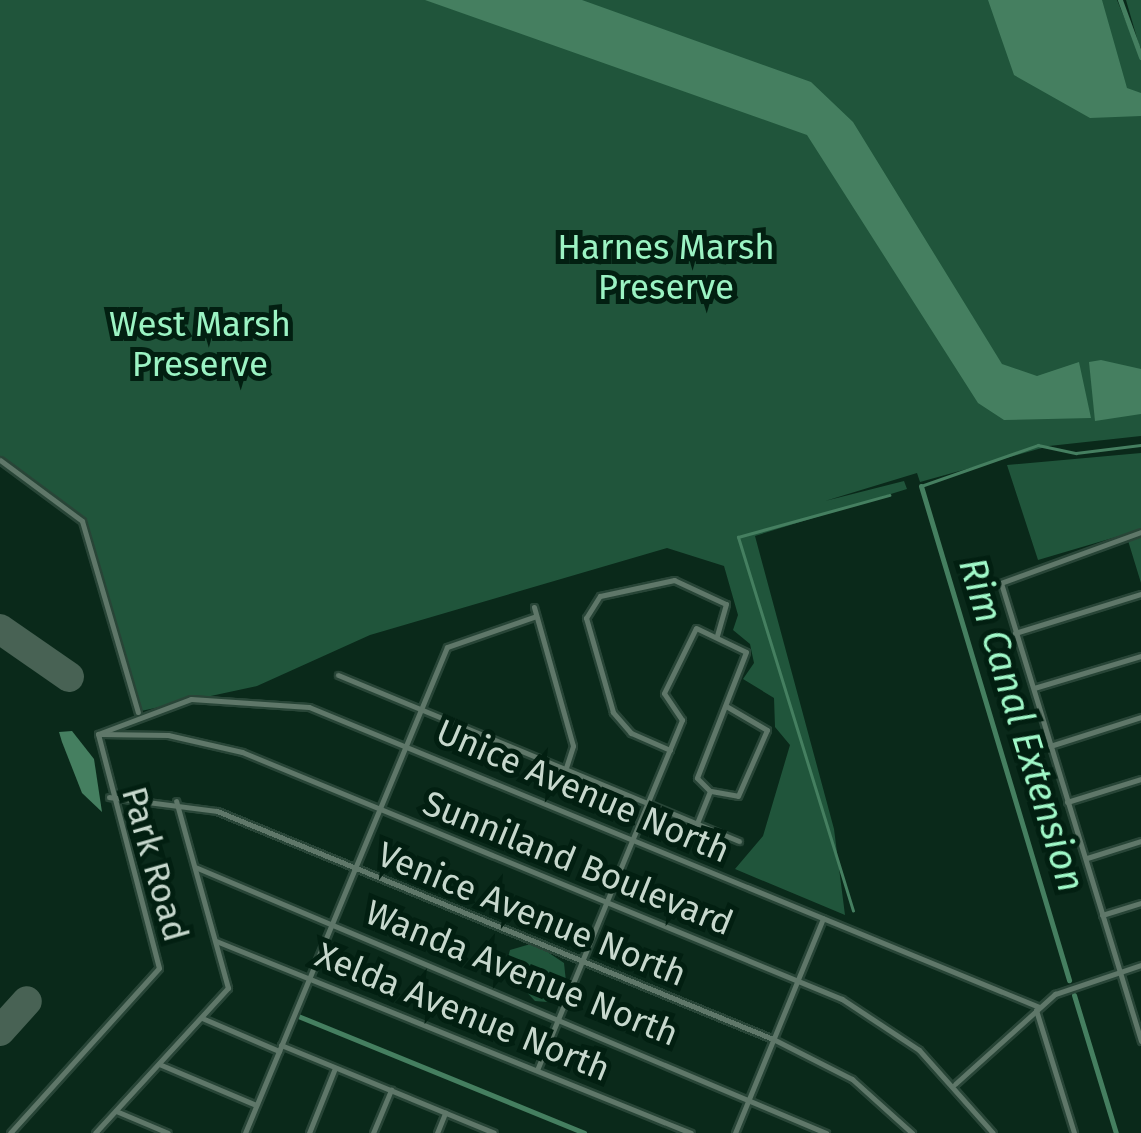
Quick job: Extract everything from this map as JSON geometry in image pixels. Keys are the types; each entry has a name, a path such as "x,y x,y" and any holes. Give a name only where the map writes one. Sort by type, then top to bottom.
{"street":[{"path":"0,460 82,521 138,712"},
{"path":"1141,532 1002,577 1032,689 1141,1041"},
{"path":"670,750 631,733 613,712 586,618 600,596 674,580 726,604 717,636"},
{"path":"1015,632 1141,594"},
{"path":"534,607 573,746 566,767"},
{"path":"245,1133 420,709 460,636 536,616"},
{"path":"537,1070 670,750 682,713 664,693 687,634 717,636 746,652 697,778 710,791 738,796 768,730 726,706"},
{"path":"1032,689 1141,656"},
{"path":"338,675 739,841"},
{"name":"Unice Avenue North","path":"98,734 138,712 259,698 405,744 1038,1008"},
{"path":"124,718 128,732"},
{"path":"1050,746 1141,718"},
{"name":"Sunniland Boulevard","path":"98,734 128,732 224,746 797,980 883,1022 956,1084 993,1133"},
{"name":"Park Road","path":"10,1133 157,974 109,797 98,734"},
{"path":"1068,802 1141,780"},
{"path":"697,823 710,791"},
{"name":"Venice Avenue North","path":"109,797 176,801 354,868 773,1040 852,1080 912,1133"},
{"path":"95,1133 228,988 176,801"},
{"path":"1085,858 1141,841"},
{"name":"Wanda Avenue North","path":"195,867 751,1094 826,1133"},
{"path":"1102,915 1141,903"},
{"path":"735,1133 824,918"},
{"name":"Xelda Avenue North","path":"216,941 691,1133"},
{"path":"956,1084 1038,1008 1141,965"},
{"path":"1038,1008 1074,1133"},
{"path":"202,1018 494,1133"},
{"path":"159,1064 256,1105"},
{"path":"309,1133 336,1068"},
{"path":"373,1133 391,1090"},
{"path":"116,1111 168,1133"},
{"path":"436,1133 445,1113"}],"green space":[{"path":"0,0 1117,0 1141,58 1141,436 1049,446 920,482 917,473 825,501 904,481 907,489 755,536 834,829 845,915 735,869 763,836 790,745 775,727 774,698 743,679 754,663 750,644 733,630 738,615 724,566 667,548 370,635 257,686 141,711 87,524 0,462"},
{"path":"1126,0 1141,0 1141,48 1139,45"},
{"path":"1141,453 1141,583 1126,534 1038,560 1007,465"},
{"path":"534,943 564,963 567,991 559,1003 535,1001 505,969 510,950"}],"shaded area":[{"path":"425,0 582,0 811,82 853,122 1002,364 1037,376 1079,362 1091,418 1004,420 978,403 807,135"},
{"path":"988,0 1102,0 1127,88 1141,93 1141,116 1090,118 1014,75"},
{"path":"1101,360 1141,369 1141,414 1095,421 1089,362"},
{"path":"72,731 94,759 102,812 82,793 62,742 59,732"}],"waterway":[{"path":"1120,0 1141,57"},
{"path":"921,486 1038,445 1076,453 1141,445"},
{"name":"Rim Canal Extension","path":"921,486 1069,980"},
{"path":"853,911 738,537 889,495"},
{"name":"Rim Canal Extension","path":"1074,995 1116,1133"},
{"path":"298,1016 584,1133"}],"runway":[{"path":"0,629 69,677"},
{"path":"0,1031 27,1001"}],"park label":[{"name":"Harnes Marsh Preserve","path":"666,267"},
{"name":"West Marsh Preserve","path":"200,344"}]}
